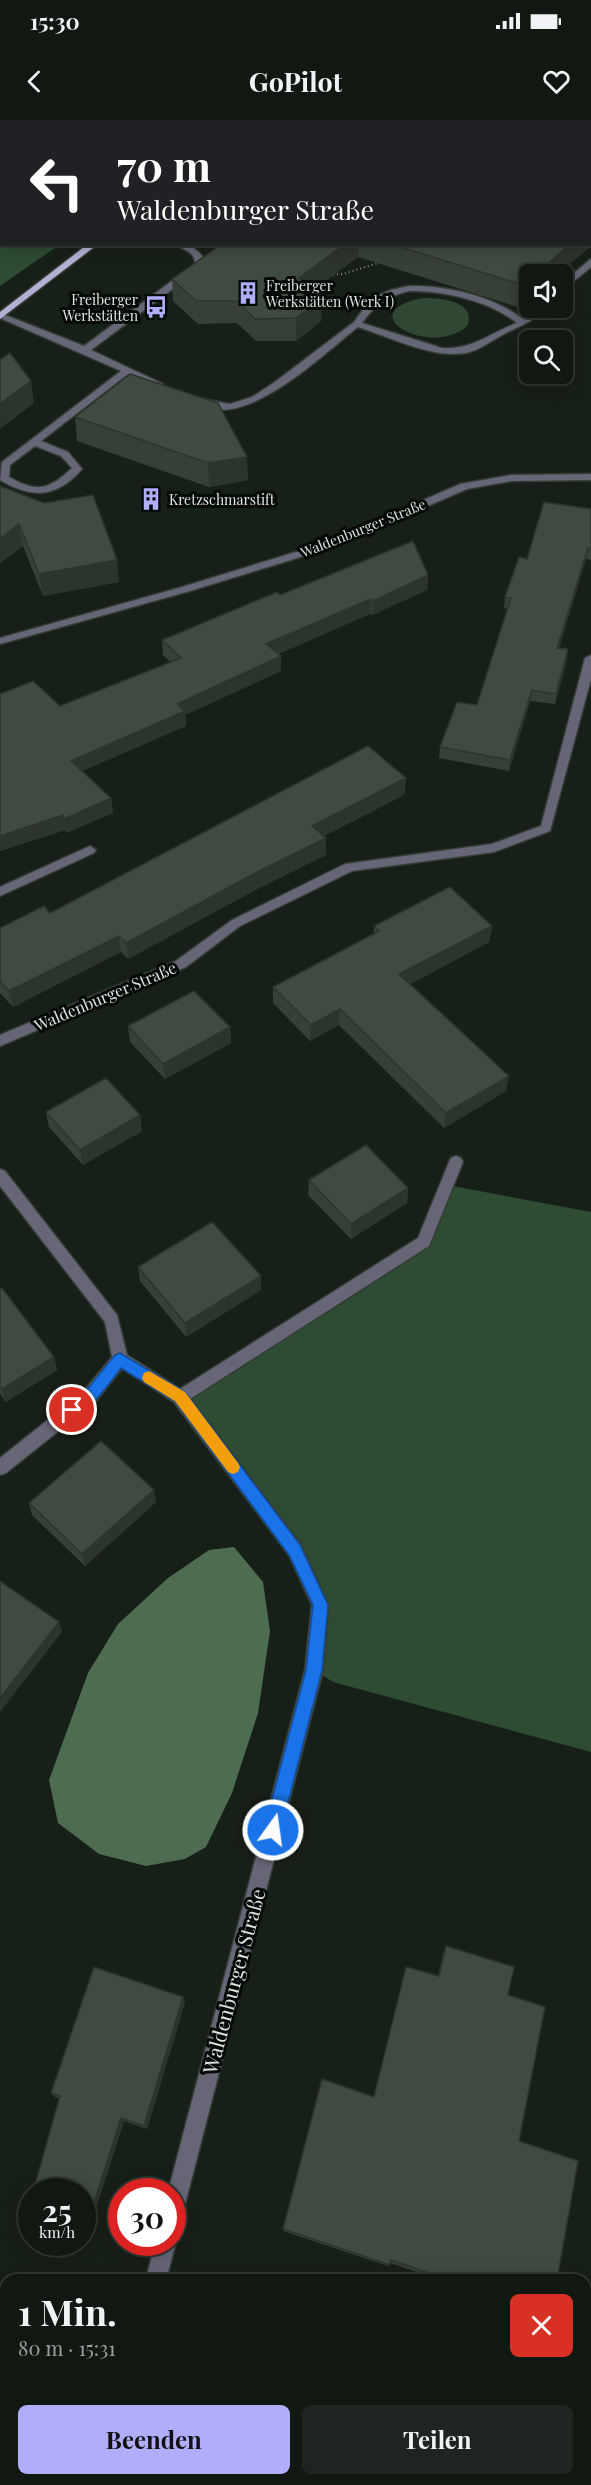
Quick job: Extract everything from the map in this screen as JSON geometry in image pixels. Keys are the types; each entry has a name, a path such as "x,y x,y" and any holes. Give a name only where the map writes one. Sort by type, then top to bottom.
{"main road":[{"path":"1,315 91,246"}],"street":[{"path":"85,350 199,265 199,257 194,251 183,246"},
{"path":"573,278 591,262"},
{"path":"191,398 224,408 249,402 266,394 357,324 363,313 388,294 424,287 441,289 508,310 523,323"},
{"path":"1,315 85,350 170,390"},
{"path":"357,324 441,351 452,352 472,350 529,318"},
{"path":"34,442 58,450 72,459 77,469 64,481 48,490 22,490 4,478 5,464 128,370"},
{"name":"Waldenburger Straße","path":"0,641 186,589 329,545 465,486 511,478 591,477"},
{"name":"Waldenburger Straße","path":"0,1041 181,964 236,923 350,867 494,848 546,828 591,658"},
{"path":"0,892 90,850"},
{"path":"180,1396 424,1242 456,1162"},
{"path":"0,1175 112,1320 120,1359 90,1396 0,1467"},
{"name":"Waldenburger Straße","path":"120,1359 180,1396 295,1550 320,1605 314,1670 182,2178"},
{"path":"158,2274 162,2256"}],"shaded area":[{"path":"0,246 58,246 0,286"},
{"path":"422,298 443,299 458,304 468,312 468,325 457,333 439,337 424,337 399,327 393,319 394,312 403,304"},
{"path":"447,1185 591,1212 591,1752 333,1682 314,1670 320,1605 295,1550 180,1397 424,1242"},
{"path":"234,1547 263,1582 270,1631 258,1713 232,1793 206,1847 185,1859 146,1866 99,1854 58,1823 49,1780 88,1673 118,1624 168,1578 209,1550"}],"building":[{"path":"219,246 342,246 299,278 322,299 296,318 255,319 237,301 196,301 172,279"},
{"path":"397,246 568,246 547,264 519,264 519,284"},
{"path":"10,353 31,381 0,404 0,360"},
{"path":"130,374 218,403 247,457 208,463 75,417"},
{"path":"0,486 44,503 93,495 117,560 39,574 19,524 0,539"},
{"path":"544,502 591,509 591,549 588,548 557,648 568,649 556,694 532,690 510,760 440,747 457,702 477,705 511,598 505,597 519,557 527,559"},
{"path":"413,541 428,575 373,601 371,599 266,644 281,656 177,704 185,711 71,761 111,798 64,819 63,815 0,836 0,694 33,681 60,706 181,658 162,640 277,592 280,595"},
{"path":"368,746 406,778 312,826 326,838 257,872 126,943 119,936 9,991 0,981 0,928 44,906 50,913"},
{"path":"450,887 492,926 399,974 509,1076 446,1113 340,1009 311,1025 273,987 379,931 374,926"},
{"path":"194,991 230,1027 163,1064 128,1026"},
{"path":"106,1078 140,1115 80,1150 46,1112"},
{"path":"366,1145 408,1188 351,1224 309,1180"},
{"path":"212,1222 261,1276 185,1323 138,1267"},
{"path":"2,1288 54,1357 2,1389 0,1386 0,1289"},
{"path":"101,1441 154,1490 82,1554 29,1503"},
{"path":"0,1581 59,1622 0,1698"},
{"path":"446,1946 514,1967 508,1995 545,2007 519,2141 578,2161 558,2274 432,2274 391,2260 390,2265 283,2229 322,2079 374,2097 406,1967 439,1976"},
{"path":"94,1967 183,1997 144,2126 121,2118 96,2197 96,2178 37,2178 60,2096 51,2093"}],"slow traffic":[{"path":"149,1378 180,1396 233,1467"}],"place":[{"name":"Freiberger Werkstätten (Werk I)","path":"248,293"},
{"name":"Freiberger Werkstätten","path":"156,307"},
{"name":"Kretzschmarstift","path":"151,499"}],"route":[{"path":"72,1410 90,1396 120,1359 180,1396 295,1550 320,1605 314,1670 273,1830"}]}
